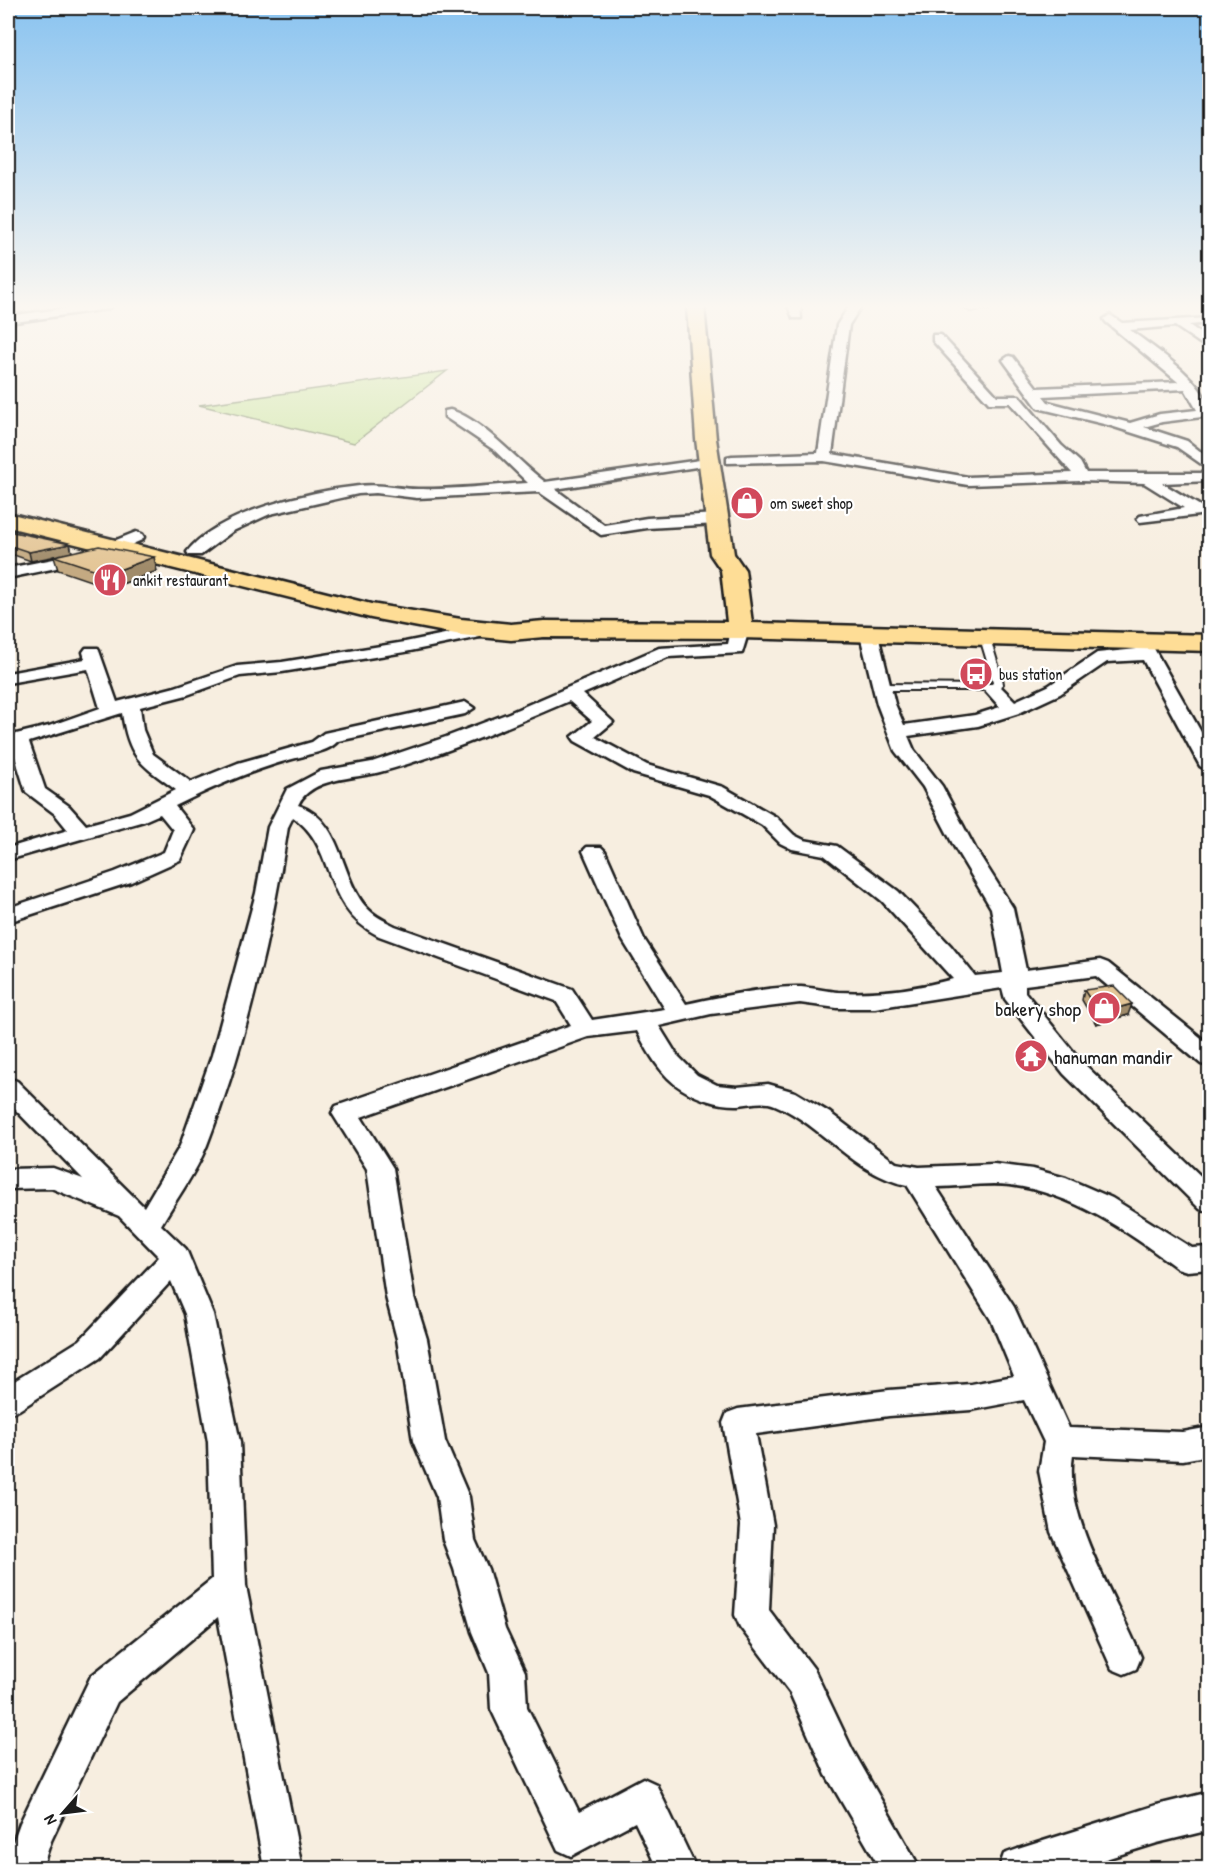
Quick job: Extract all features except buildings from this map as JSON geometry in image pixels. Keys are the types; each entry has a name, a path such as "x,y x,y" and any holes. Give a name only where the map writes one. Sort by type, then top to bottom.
{"main road":[{"path":"703,394 709,461 722,554 738,560 740,630"},
{"path":"729,438 735,483"},
{"path":"8,517 127,542 253,574 371,611 489,630 511,632 544,629 740,630 985,638 1145,648 1206,639"},
{"path":"127,542 195,552 253,574 473,614 517,618 544,629"}],"street":[{"path":"824,457 833,394"},
{"path":"988,394 994,400 1014,399 1056,448 1075,465 1081,477"},
{"path":"1035,394 1043,405 1131,427 1182,444 1209,466"},
{"path":"1131,427 1160,418 1206,413 1195,394"},
{"path":"450,414 499,447 522,472 601,530 647,523 717,519"},
{"path":"732,460 824,457 968,481 1081,477 1148,479 1209,477"},
{"path":"195,552 228,528 265,510 358,490 376,489 417,494 543,486 709,461"},
{"path":"1145,519 1199,510 1165,492 1148,479"},
{"path":"8,573 83,558 127,542"},
{"path":"81,832 62,810 36,792 13,741 56,730 120,707 181,691 237,670 282,667 405,647 489,630"},
{"path":"138,1219 193,1147 230,1033 267,893 278,827 294,793 327,775 376,767 453,741 516,717 665,652 736,649 740,630"},
{"path":"869,635 881,687 905,751 932,786 965,848 1002,908 1005,932 1015,965 1013,993 1073,1068 1209,1202"},
{"path":"898,732 978,720 1012,709 1054,690 1103,657 1145,648 1209,766"},
{"path":"8,678 93,657 134,730 144,757 190,791"},
{"path":"992,688 1012,709"},
{"path":"570,692 604,722 582,737 640,769 716,791 769,821 787,840 799,845 830,850 890,896 943,951 970,984"},
{"path":"8,854 137,817 220,774 262,759 319,746 332,737 465,708"},
{"path":"8,915 123,877 173,856 184,830 163,805"},
{"path":"287,808 303,813 322,836 350,900 368,922 387,931 564,995 586,1029"},
{"path":"594,851 633,939 680,1013"},
{"path":"677,1869 643,1797 571,1837 509,1709 507,1672 489,1632 471,1569 459,1540 453,1497 429,1442 412,1339 400,1297 380,1168 345,1113 586,1029 644,1022 711,1006 800,995 837,1000 875,1000 926,994 970,984 1100,968 1130,989 1169,1027 1209,1058"},
{"path":"644,1022 660,1052 676,1073 692,1085 732,1096 771,1093 813,1113 889,1171 915,1176 1009,1175 1050,1185 1097,1203 1146,1230 1187,1260 1209,1258"},
{"path":"8,1087 176,1257 199,1314 224,1442 229,1586 283,1869"},
{"path":"915,1176 934,1202 1004,1315 1060,1441 1055,1471 1067,1532 1124,1657"},
{"path":"8,1179 54,1178 138,1219"},
{"path":"8,1401 90,1348 176,1257"},
{"path":"901,1869 839,1762 802,1681 752,1615 757,1525 738,1423 889,1402 971,1397 1034,1385"},
{"path":"1060,1441 1183,1446 1209,1441"},
{"path":"23,1869 33,1836 104,1689 229,1586"},
{"path":"1018,1869 1157,1824 1209,1811"}],"lane":[{"path":"881,687 992,688 998,684 998,678 985,638"}],"green space":[{"path":"283,394 418,394 354,443 199,405"}],"place":[{"name":"om sweet shop","path":"747,503"},
{"name":"ankit restaurant","path":"110,580"},
{"name":"bus station","path":"976,674"},
{"name":"bakery shop","path":"1104,1008"},
{"name":"hanuman mandir","path":"1031,1056"}]}
